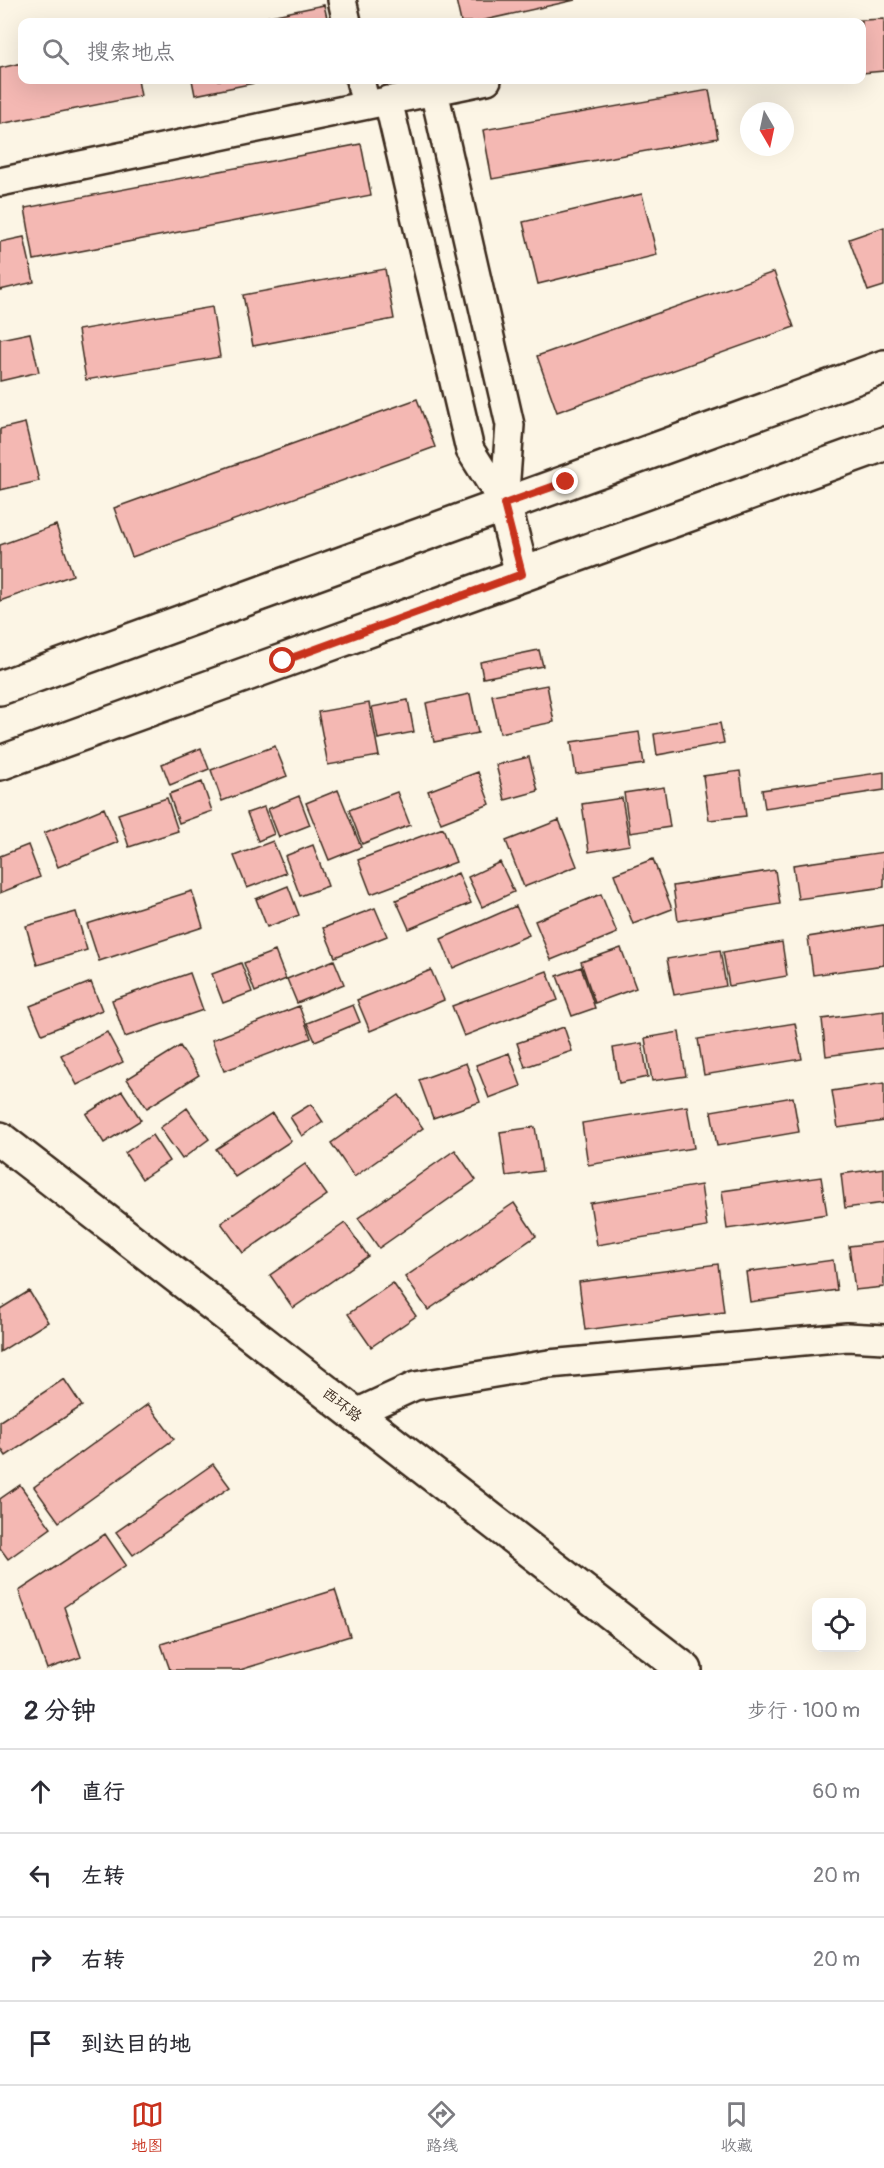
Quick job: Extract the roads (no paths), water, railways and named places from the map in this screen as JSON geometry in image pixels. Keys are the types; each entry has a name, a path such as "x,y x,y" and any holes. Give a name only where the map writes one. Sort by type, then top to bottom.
{"main road":[{"path":"0,688 884,367"},
{"path":"0,763 884,444"},
{"path":"504,504 522,574"},
{"name":"西环路","path":"0,1139 685,1670"}],"street":[{"path":"342,0 346,18"},
{"path":"0,182 371,95 434,91 468,84"},
{"path":"434,91 510,425 504,504"},
{"path":"371,95 470,450 504,504"},
{"path":"354,1414 415,1386 549,1364 847,1337 884,1339"}]}
